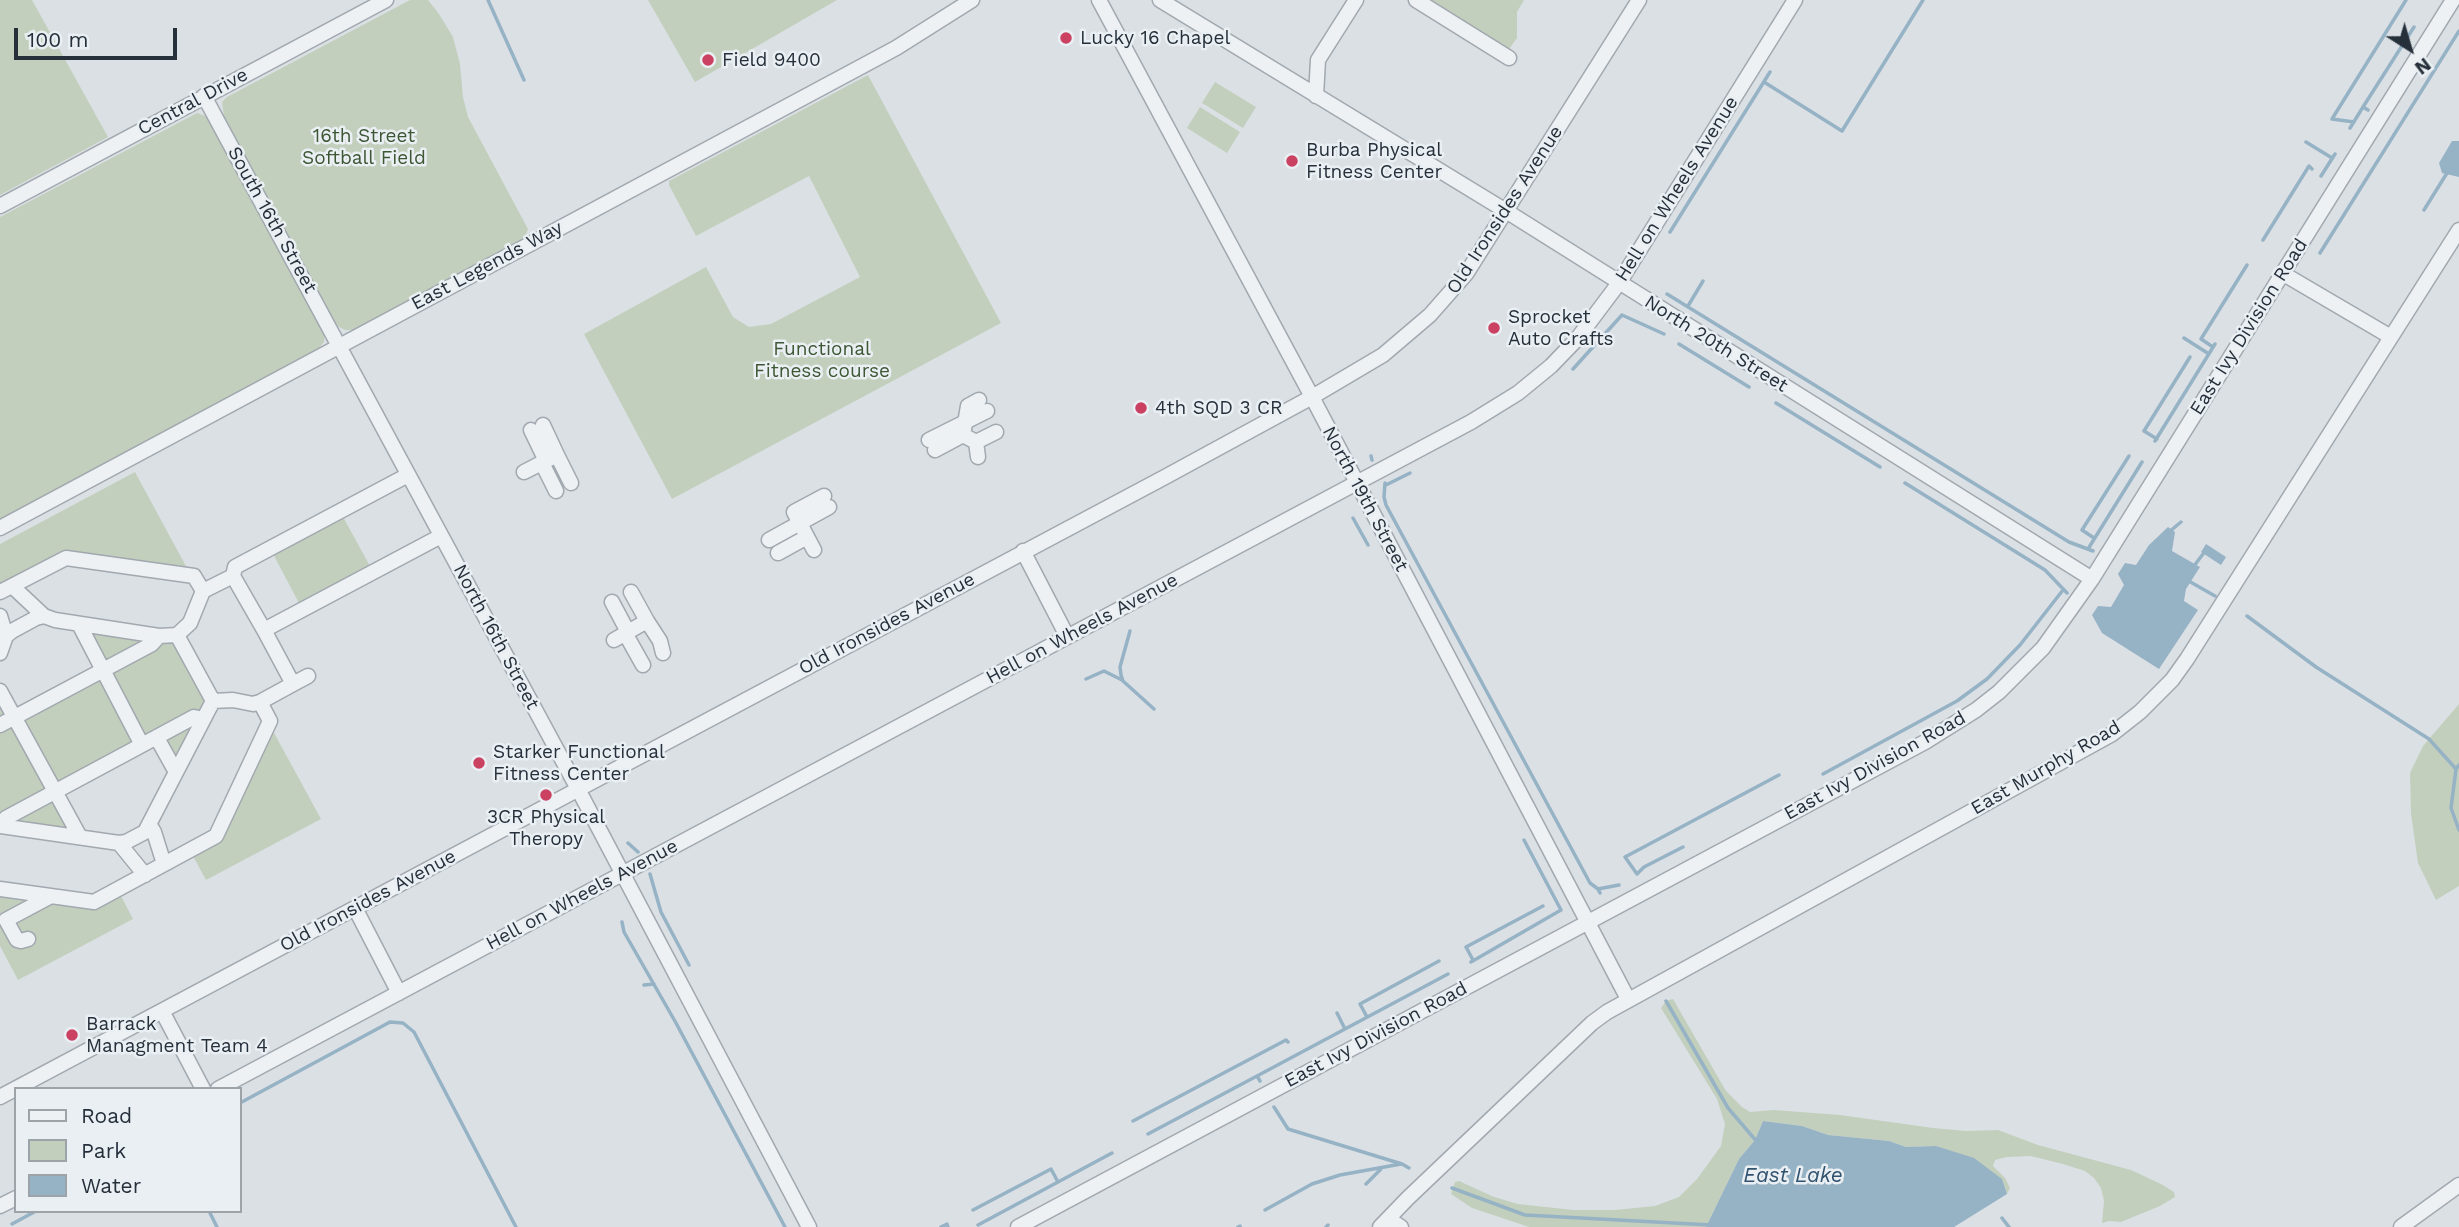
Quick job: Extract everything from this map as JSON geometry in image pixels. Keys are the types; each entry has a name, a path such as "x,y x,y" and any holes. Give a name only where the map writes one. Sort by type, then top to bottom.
{"street":[{"name":"Central Drive","path":"0,206 386,0"},
{"name":"East Legends Way","path":"0,528 896,48 972,0"},
{"name":"North 19th Street","path":"1099,0 1312,397 1628,999"},
{"path":"1316,96 1318,60 1356,0"},
{"path":"1416,0 1508,58"},
{"name":"Old Ironsides Avenue","path":"19,1087 1312,397 1383,355 1430,316 1466,274 1639,0"},
{"name":"Hell on Wheels Avenue","path":"222,1087 1471,422 1537,379 1577,339 1619,283 1795,0"},
{"name":"East Ivy Division Road","path":"1018,1227 1925,742 1976,710 2022,672 2043,648 2092,579 2453,0"},
{"name":"North 20th Street","path":"1163,1 1506,211 2092,579"},
{"name":"South 16th Street","path":"204,96 339,345"},
{"name":"East Murphy Road","path":"1390,1224 1408,1198 1592,1023 1628,999 2112,734 2140,712 2172,680 2187,659 2459,230"},
{"path":"2282,273 2391,337"},
{"name":"North 16th Street","path":"339,345 578,789 809,1227"},
{"path":"970,439 984,405"},
{"path":"537,428 556,491"},
{"path":"932,445 996,432"},
{"path":"524,472 548,459"},
{"path":"548,459 571,483"},
{"path":"293,684 233,576 235,567 408,475"},
{"path":"778,553 811,543 794,512 826,501"},
{"path":"769,540 799,523"},
{"path":"264,630 441,536"},
{"path":"1023,551 1067,636"},
{"path":"203,591 194,576 66,558 4,588 44,616 159,636 177,635 190,623 203,591 233,576"},
{"path":"631,592 660,641 663,653"},
{"path":"612,602 622,635 643,665"},
{"path":"0,615 6,636"},
{"path":"0,653 6,636 44,616"},
{"path":"622,635 647,621"},
{"path":"79,624 142,746"},
{"path":"177,635 213,701"},
{"path":"0,724 152,644 159,636"},
{"path":"213,701 233,700 253,704 308,676"},
{"path":"0,691 80,837"},
{"path":"203,719 194,717 6,817 0,826 119,842 125,842 145,832 213,701"},
{"path":"0,889 94,902 216,836 271,721 260,702"},
{"path":"157,738 176,772"},
{"path":"149,824 164,864"},
{"path":"119,842 145,875"},
{"path":"28,939 18,940 6,920 51,896"},
{"path":"355,908 399,993"},
{"path":"162,1011 201,1087"},
{"path":"2401,1227 2459,1185"}],"green space":[{"path":"0,0 32,0 108,137 0,195"},
{"name":"16th Street Softball Field","path":"410,0 428,0 453,37 468,117 528,229 525,237 353,330 345,330 334,321 224,116 222,102"},
{"name":"Field 9400","path":"648,0 837,0 695,82"},
{"path":"1424,0 1524,0 1517,12 1517,38 1507,52"},
{"name":"Functional Fitness course","path":"868,75 1001,323 672,499 584,334 706,267 733,317 749,327 771,324 860,277 809,176 696,236 669,181"},
{"path":"1215,82 1256,107 1243,128 1202,103"},
{"path":"1200,107 1240,132 1227,153 1187,128"},
{"path":"197,113 211,118 325,332 324,342 317,350 0,519 0,217"},
{"path":"135,472 187,568 63,555 0,588 0,544"},
{"path":"342,515 371,568 300,605 272,552"},
{"path":"85,630 174,641 205,699 204,704 177,762 158,733 51,789 72,829 0,821 0,696 13,720 107,671"},
{"path":"2459,704 2459,886 2436,900 2418,863 2411,814 2410,773 2423,746"},
{"path":"273,731 321,819 206,880 192,854 217,840"},
{"path":"0,893 96,905 120,894 133,919 18,980 0,946"},
{"path":"1673,999 1726,1091 1750,1112 1774,1110 1840,1115 1966,1131 1998,1130 2038,1145 2131,1170 2161,1184 2174,1192 2175,1197 2121,1222 2102,1223 2104,1201 2101,1188 2085,1171 2063,1164 2031,1156 1995,1160 1993,1166 2005,1178 2010,1188 2007,1194 2002,1179 1937,1146 1906,1147 1889,1141 1828,1135 1802,1126 1763,1121 1755,1140 1739,1159 1706,1227 1529,1227 1472,1208 1451,1194 1455,1182 1459,1181 1494,1197 1518,1204 1573,1210 1655,1206 1679,1197 1697,1179 1721,1146 1725,1124 1717,1099 1661,1008 1666,1001"}],"water":[{"path":"2452,141 2459,141 2459,177 2442,173 2439,163"},
{"path":"2168,527 2175,532 2172,551 2200,567 2186,589 2184,601 2198,610 2159,669 2102,633 2092,615 2098,606 2111,607 2124,585 2118,574 2125,563 2136,565 2149,545"},
{"path":"2206,544 2226,557 2221,565 2201,552"},
{"name":"East Lake","path":"1763,1121 1802,1126 1828,1135 1889,1141 1906,1147 1936,1146 1974,1158 2002,1179 2007,1194 1954,1227 1706,1227 1739,1159 1755,1140"}],"waterway":[{"path":"488,0 524,80"},
{"path":"1764,82 1842,131 1923,0"},
{"path":"2354,122 2332,119 2406,0"},
{"path":"2368,110 2363,107 2414,27"},
{"path":"2320,253 2459,31"},
{"path":"1670,232 1770,72"},
{"path":"2350,128 2363,107"},
{"path":"2306,142 2332,158"},
{"path":"2321,176 2335,154"},
{"path":"2263,240 2309,166 2312,169"},
{"path":"2424,210 2447,173"},
{"path":"2213,347 2201,339 2247,265"},
{"path":"1688,306 1703,281"},
{"path":"1667,294 2069,542 2093,551"},
{"path":"1573,369 1622,315 1664,334"},
{"path":"2184,338 2209,354"},
{"path":"1679,344 1749,387"},
{"path":"2155,441 2215,344"},
{"path":"2157,439 2144,431 2190,357"},
{"path":"1776,403 1880,467"},
{"path":"1371,456 1372,460"},
{"path":"2094,538 2082,530 2129,456"},
{"path":"2088,549 2142,462"},
{"path":"1386,485 1410,473"},
{"path":"1385,483 1386,505 1590,883 1598,889"},
{"path":"1905,483 2045,570 2067,593"},
{"path":"1353,518 1368,545"},
{"path":"2169,532 2181,522"},
{"path":"2194,566 2203,554"},
{"path":"2187,580 2215,596"},
{"path":"1823,774 1957,701 1987,679 2020,645 2063,590"},
{"path":"2247,616 2316,667 2429,739 2456,769"},
{"path":"1130,631 1120,667 1121,675 1123,681 1154,709"},
{"path":"1086,679 1104,671 1122,680"},
{"path":"2459,765 2456,769 2451,808 2459,830"},
{"path":"1637,874 1625,857 1779,775"},
{"path":"1471,962 1561,910 1524,840"},
{"path":"628,843 638,852"},
{"path":"1637,874 1644,867 1683,847"},
{"path":"650,874 661,912 689,965"},
{"path":"1600,893 1598,889 1619,885"},
{"path":"1473,960 1466,947 1543,906"},
{"path":"622,922 624,932 785,1227"},
{"path":"1367,1017 1360,1004 1439,961"},
{"path":"1260,1081 1257,1076 1448,974"},
{"path":"644,985 654,984"},
{"path":"1666,1001 1728,1108 1758,1143"},
{"path":"1337,1013 1345,1029"},
{"path":"242,1102 390,1022 403,1023 414,1032 516,1227"},
{"path":"1133,1121 1286,1040 1288,1042"},
{"path":"1148,1134 1257,1076"},
{"path":"1274,1107 1288,1129 1409,1168"},
{"path":"978,1225 1112,1153"},
{"path":"1265,1210 1312,1184 1340,1175 1401,1164"},
{"path":"973,1210 1051,1169 1058,1182"},
{"path":"1366,1184 1381,1169"},
{"path":"1452,1188 1525,1215 1711,1225"},
{"path":"12,1224 32,1213"},
{"path":"210,1213 217,1227"},
{"path":"2002,1218 2009,1227"},
{"path":"941,1227 947,1224 948,1227"}],"place":[{"name":"Lucky 16 Chapel","path":"1066,38"},
{"name":"Field 9400","path":"708,60"},
{"name":"Burba Physical Fitness Center","path":"1292,161"},
{"name":"Sprocket Auto Crafts","path":"1494,328"},
{"name":"4th SQD 3 CR","path":"1141,408"},
{"name":"Starker Functional Fitness Center","path":"479,763"},
{"name":"3CR Physical Theropy","path":"546,795"},
{"name":"Barrack Managment Team 4","path":"72,1035"}]}
